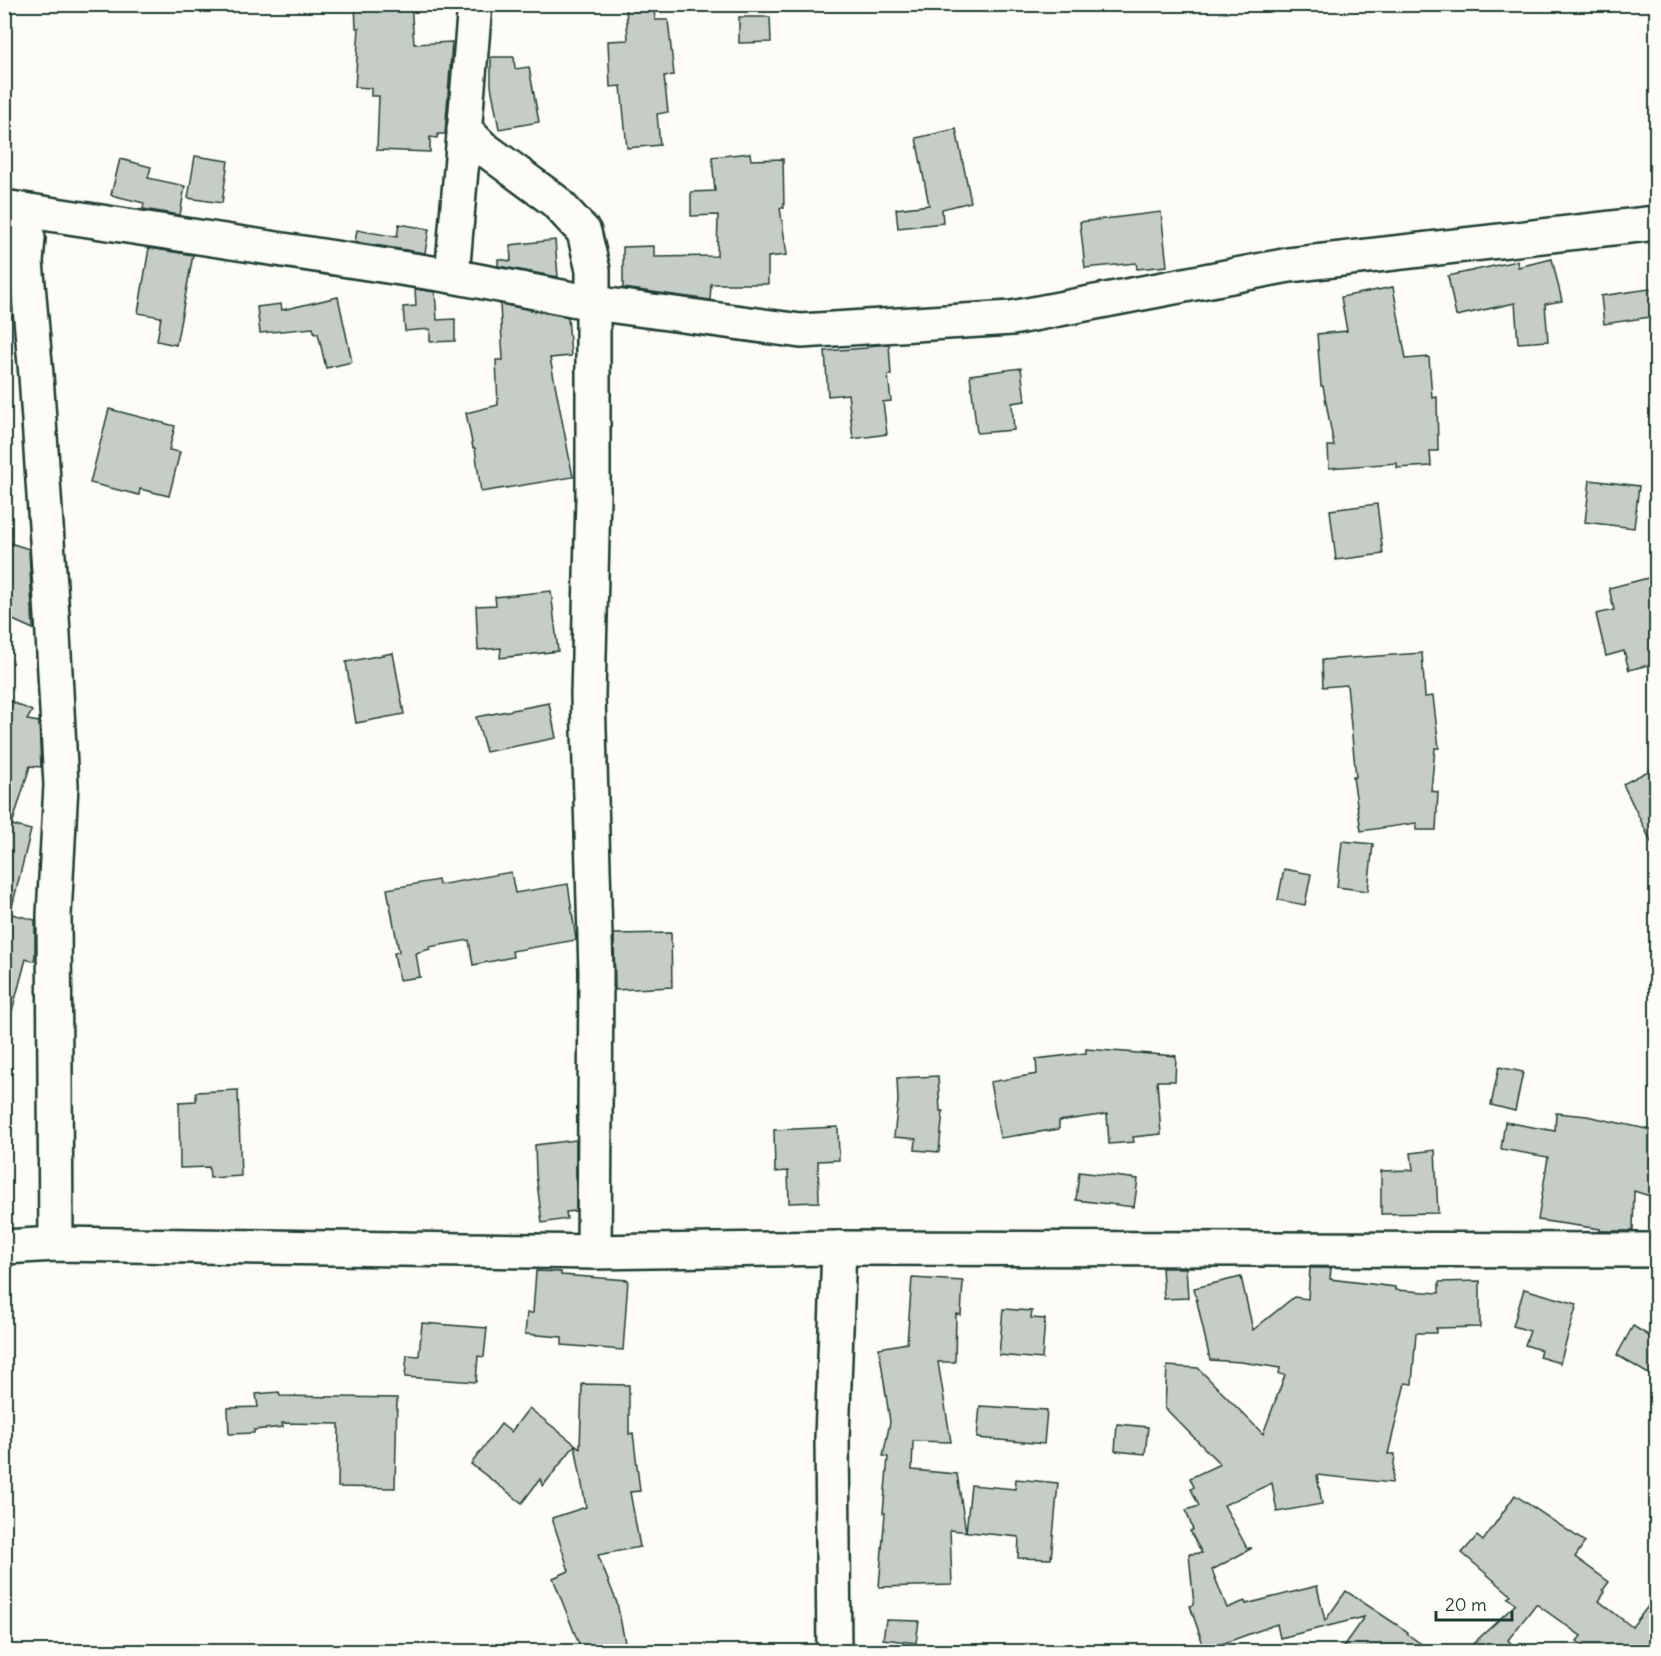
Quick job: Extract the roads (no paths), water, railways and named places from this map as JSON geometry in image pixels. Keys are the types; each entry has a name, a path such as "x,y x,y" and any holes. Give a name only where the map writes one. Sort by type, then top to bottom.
{"street":[{"path":"452,276 475,4"},
{"path":"464,129 489,153 555,201 584,232 593,270 593,496 588,694 596,972 594,1252"},
{"path":"13,208 452,276 593,303 801,331 1012,318 1289,265 1656,223"},
{"path":"13,208 28,238 26,262 36,375 58,705 61,785 54,915 56,1244"},
{"path":"4,1247 56,1244 594,1252 839,1248 1656,1250"},
{"path":"834,1652 832,1438 839,1248"}]}
